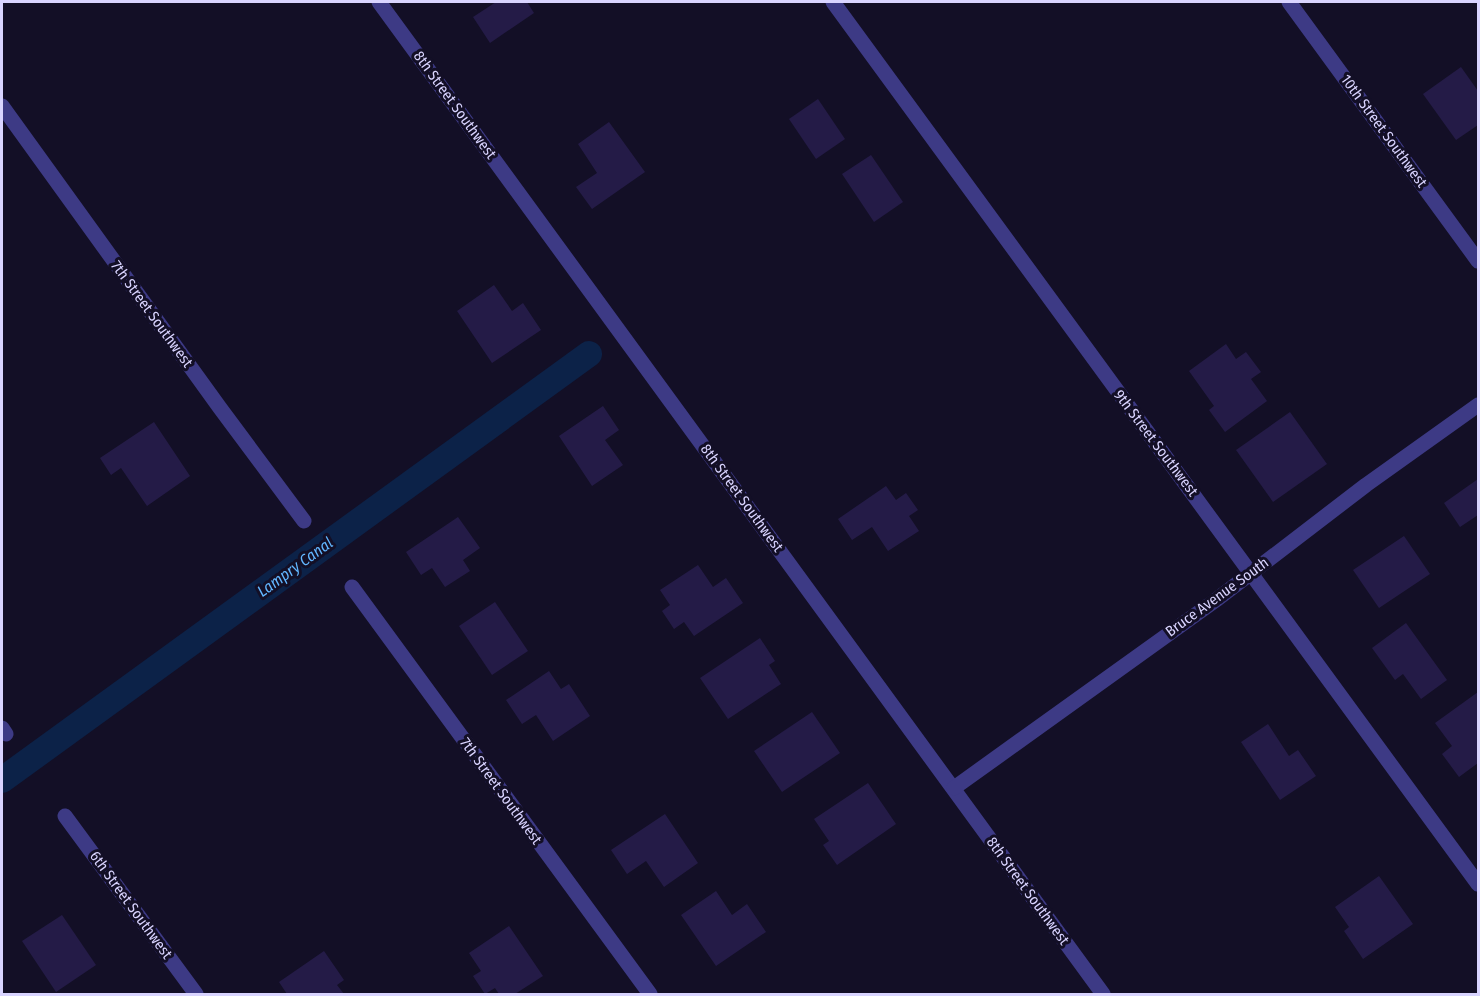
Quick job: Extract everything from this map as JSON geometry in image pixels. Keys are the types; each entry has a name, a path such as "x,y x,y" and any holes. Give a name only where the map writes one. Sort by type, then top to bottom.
{"street":[{"name":"9th Street Southwest","path":"833,2 1479,884"},
{"name":"10th Street Southwest","path":"1289,2 1479,261"},
{"name":"8th Street Southwest","path":"384,3 1103,994"},
{"name":"7th Street Southwest","path":"2,106 304,521"},
{"name":"Bruce Avenue South","path":"954,788 1251,573 1366,485 1479,405"},
{"name":"7th Street Southwest","path":"352,587 650,994"},
{"name":"6th Street Southwest","path":"65,816 196,994"}],"building":[{"path":"496,2 527,2 534,13 490,43 473,17"},
{"path":"1461,67 1478,91 1478,125 1456,140 1423,94"},
{"path":"818,99 845,139 816,159 789,119"},
{"path":"609,122 645,172 592,209 576,187 597,173 578,144"},
{"path":"871,155 903,202 874,222 842,174"},
{"path":"494,285 512,311 523,303 541,330 492,363 457,311"},
{"path":"1226,344 1236,359 1246,352 1261,372 1251,379 1267,401 1225,432 1209,410 1214,406 1189,371"},
{"path":"603,406 619,430 605,440 623,465 592,486 559,436"},
{"path":"1290,412 1327,464 1273,502 1236,450"},
{"path":"154,422 190,476 147,506 121,468 111,475 100,458"},
{"path":"1478,479 1478,515 1460,527 1444,503"},
{"path":"886,486 896,500 906,493 918,510 909,516 919,531 888,551 872,527 852,540 838,519"},
{"path":"458,517 480,548 463,560 470,571 445,587 432,568 421,575 406,552"},
{"path":"1404,536 1430,574 1379,608 1353,570"},
{"path":"698,565 713,587 726,578 743,603 694,636 684,622 674,629 662,611 670,605 660,590"},
{"path":"495,602 528,651 492,675 459,626"},
{"path":"1406,623 1447,680 1421,699 1403,674 1395,680 1372,648"},
{"path":"760,638 775,661 769,665 781,684 728,719 700,678"},
{"path":"549,671 561,689 569,684 590,716 553,741 536,715 522,724 506,700"},
{"path":"1478,692 1478,763 1459,777 1442,754 1452,746 1435,723"},
{"path":"812,712 840,753 782,792 754,751"},
{"path":"1268,724 1289,756 1298,750 1316,776 1280,800 1241,742"},
{"path":"868,783 896,824 837,865 823,845 829,841 814,819"},
{"path":"665,814 698,863 664,887 646,861 627,874 611,850"},
{"path":"1379,876 1413,924 1363,959 1344,931 1349,927 1335,907"},
{"path":"716,891 732,915 747,904 766,932 716,966 681,915"},
{"path":"62,915 96,965 56,992 22,941"},
{"path":"509,926 543,976 515,994 499,994 495,988 485,994 473,976 481,971 469,953"},
{"path":"324,951 344,980 337,985 344,994 287,994 279,982"}],"waterway":[{"name":"Lampry Canal","path":"2,780 589,354"}]}
